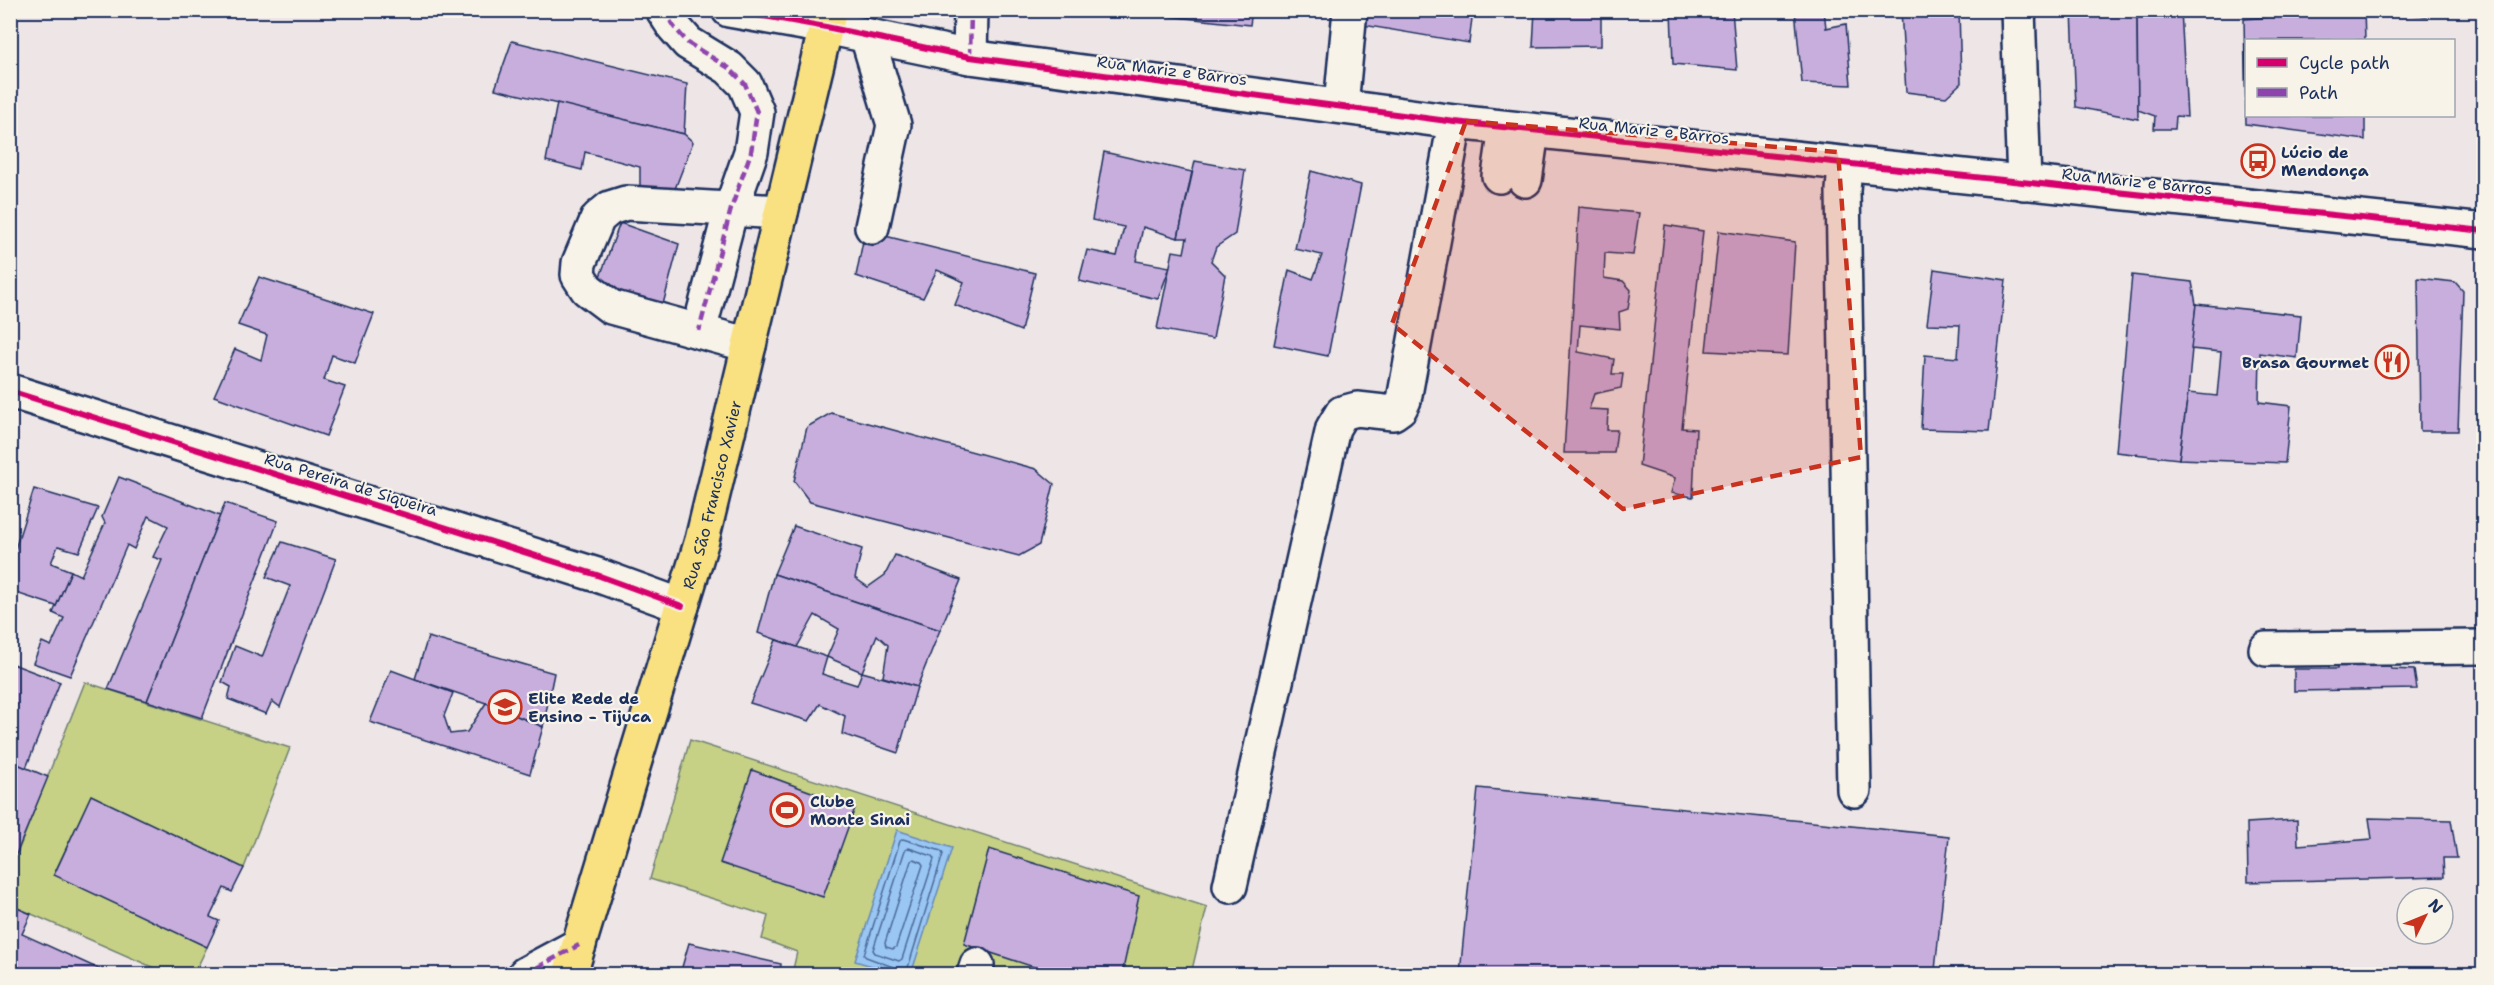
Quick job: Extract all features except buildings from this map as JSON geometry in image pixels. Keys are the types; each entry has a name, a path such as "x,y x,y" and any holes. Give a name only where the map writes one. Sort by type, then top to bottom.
{"main road":[{"name":"Rua São Francisco Xavier","path":"574,960 702,540 828,19"}],"street":[{"path":"663,10 688,43 729,69 745,84 758,112 751,152 731,209 699,331"},
{"name":"Rua Mariz e Barros","path":"729,10 828,19 867,36 970,57 1455,123 2484,231"},
{"path":"970,57 971,10"},
{"path":"1341,106 1350,10"},
{"path":"2018,10 2024,183"},
{"path":"867,36 894,125 872,227"},
{"path":"1230,886 1333,428 1342,413 1357,410 1393,413 1400,408 1404,400 1455,123"},
{"path":"1512,178 1519,130"},
{"path":"1845,164 1843,191 1854,790"},
{"path":"749,345 611,307 587,289 578,275 579,262 598,218 610,208 626,203 781,212"},
{"name":"Rua Pereira de Siqueira","path":"10,391 597,576 682,606"},
{"path":"2266,649 2484,647"},
{"path":"525,975 574,960"}],"highlighted area":[{"path":"1466,121 1838,152 1861,457 1623,509 1392,324"}],"green space":[{"path":"85,682 290,748 244,868 91,796 54,874 207,947 194,974 168,974 11,905 11,869"},
{"name":"Clube Monte Sinai","path":"690,740 1207,907 1191,974 792,974 797,952 762,939 768,916 650,879"}],"water":[{"path":"897,830 952,848 911,974 899,974 855,961"}],"marked path":[{"path":"663,10 688,43 729,68 745,84 757,112 751,152 731,209 699,331"},
{"path":"970,57 971,10"},
{"path":"525,974 579,945"}],"cycle path":[{"path":"729,10 826,27 970,57 1455,122 2484,231"},
{"path":"10,391 597,575 682,606"}],"place":[{"name":"Lúcio de Mendonça","path":"2258,161"},
{"name":"Brasa Gourmet","path":"2392,362"},
{"name":"Elite Rede de Ensino - Tijuca","path":"505,707"},
{"name":"Clube Monte Sinai","path":"787,810"}]}
